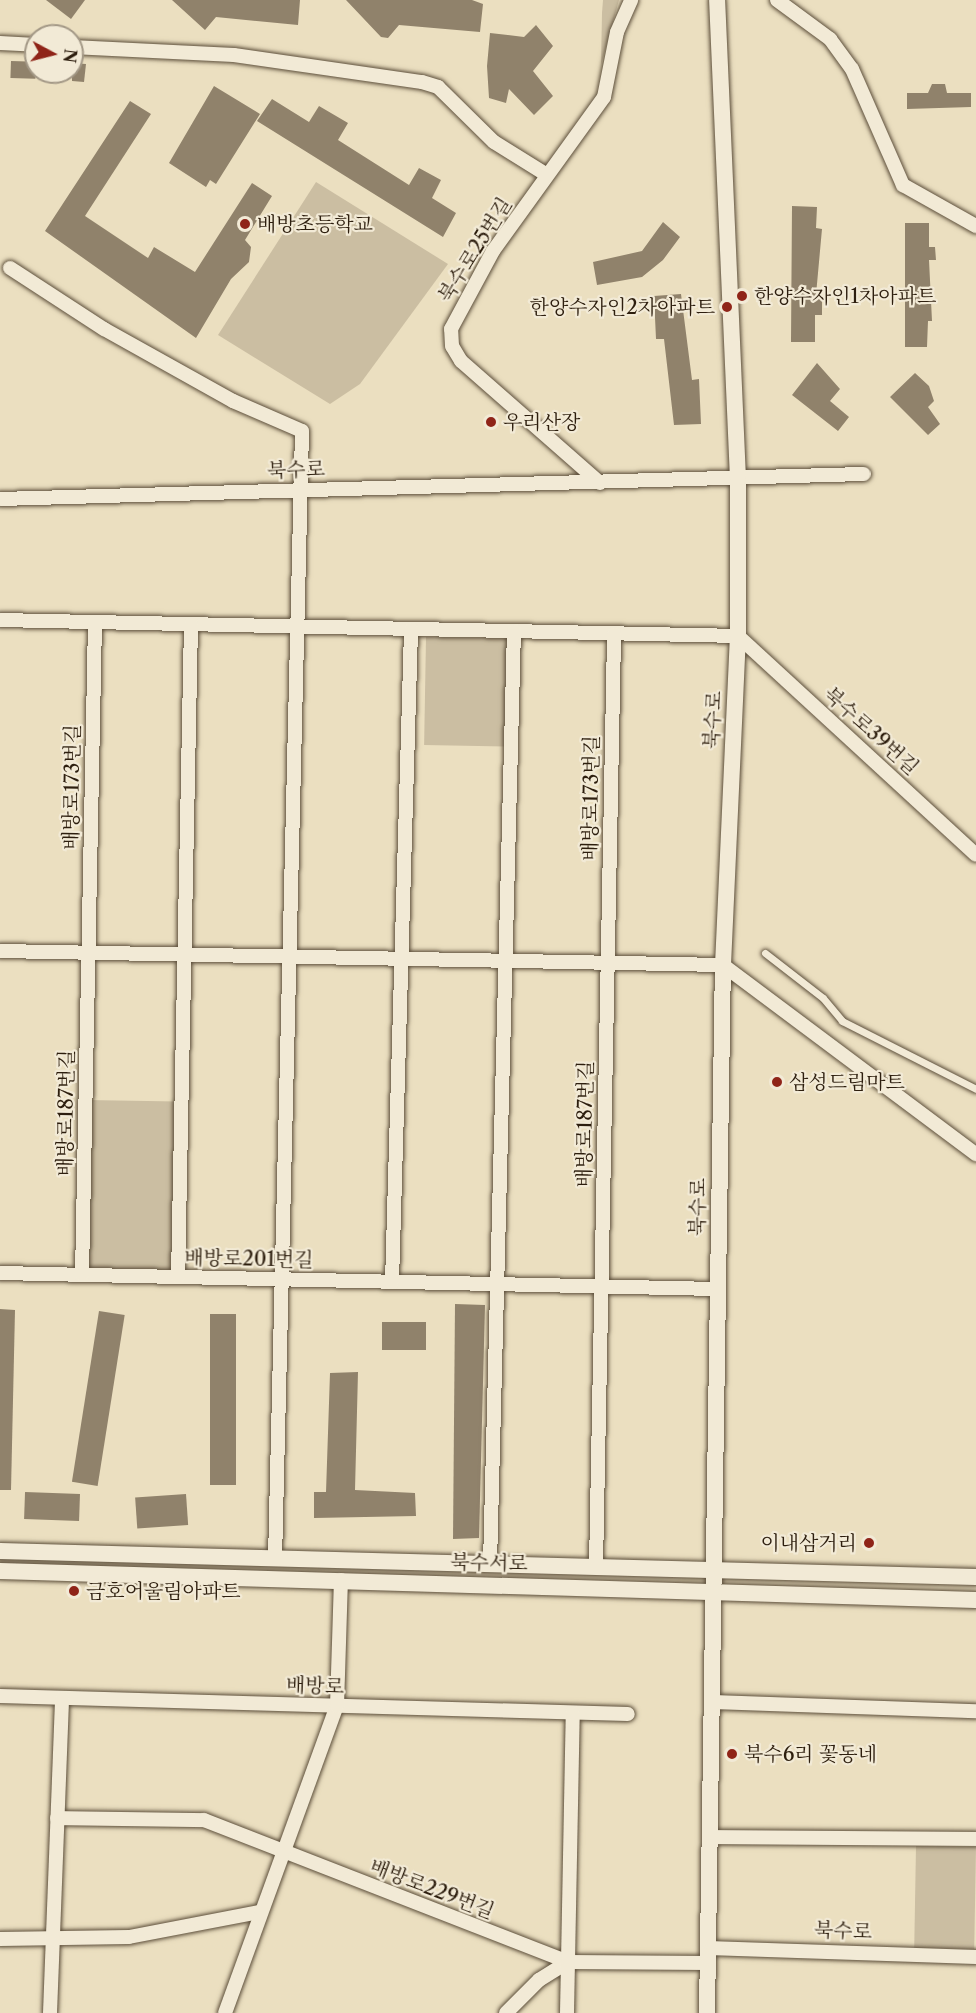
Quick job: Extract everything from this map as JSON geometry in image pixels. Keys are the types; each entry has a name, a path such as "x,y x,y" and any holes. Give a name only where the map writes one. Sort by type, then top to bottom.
{"street":[{"name":"북수로25번길","path":"600,483 461,362 452,346 458,310 547,175 604,97 617,32 631,0"},
{"path":"717,0 738,479 864,474"},
{"path":"777,0 830,39 852,69 903,185 976,226"},
{"path":"0,43 24,44"},
{"path":"84,48 234,55 422,82 438,87 494,142 547,175"},
{"path":"10,268 124,340 233,401 302,431 275,1558"},
{"name":"북수로","path":"0,499 738,479 738,636 723,965 707,2013"},
{"path":"0,620 738,636"},
{"name":"배방로173번길","path":"89,953 95,622"},
{"path":"178,1277 191,624"},
{"path":"392,1282 411,629"},
{"path":"490,1564 514,631"},
{"name":"배방로173번길","path":"608,963 614,634"},
{"name":"북수로39번길","path":"738,636 976,855"},
{"path":"0,951 723,965 976,1154"},
{"name":"배방로187번길","path":"82,1275 89,953"},
{"name":"배방로187번길","path":"601,1287 608,963"},
{"name":"배방로201번길","path":"0,1273 718,1289"},
{"path":"596,1566 601,1287"},
{"name":"북수서로","path":"0,1551 976,1577"},
{"name":"북수서로","path":"0,1571 715,1589 976,1600"},
{"path":"225,2013 282,1851 337,1706 341,1580"},
{"name":"배방로","path":"0,1696 628,1714"},
{"path":"50,2013 62,1698"},
{"path":"713,1701 976,1711"},
{"path":"567,2013 573,1713"},
{"name":"배방로229번길","path":"57,1818 204,1820 568,1962 708,1955"},
{"path":"710,1837 976,1839"},
{"path":"0,1939 53,1940 129,1937 260,1912"},
{"name":"북수로","path":"708,1955 976,1957"},
{"path":"506,2013 539,1980 568,1962"}],"lane":[{"path":"765,953 823,998 842,1022 976,1089"}],"shaded area":[{"path":"603,0 619,0 601,65 602,13"},
{"path":"316,182 448,264 360,384 330,404 218,335"},
{"path":"426,637 507,638 505,746 424,745"},
{"path":"86,1100 177,1102 174,1280 83,1278"},
{"path":"916,1846 976,1847 974,1949 914,1948"}],"building":[{"path":"46,0 85,0 71,19"},
{"path":"172,0 300,0 298,25 216,17 205,30"},
{"path":"346,0 472,0 483,4 480,32 399,25 388,38 381,37"},
{"path":"536,25 553,46 533,71 553,96 534,115 509,89 506,103 489,98 487,66 490,33 524,37"},
{"path":"11,61 24,61 24,78 10,78"},
{"path":"932,84 945,84 947,93 971,93 971,107 907,109 907,93 928,93"},
{"path":"214,86 260,114 216,184 210,180 206,187 169,163"},
{"path":"272,99 309,122 319,106 348,123 338,140 409,185 419,168 441,180 432,198 456,213 443,237 257,121"},
{"path":"130,101 151,114 85,216 148,258 154,247 195,272 252,183 272,196 245,240 251,247 249,262 231,279 196,338 45,231"},
{"path":"792,206 817,207 816,228 822,229 816,295 822,295 822,315 815,315 815,342 791,342"},
{"path":"663,222 680,237 663,260 642,277 597,285 593,262 642,251"},
{"path":"905,223 929,223 929,247 935,247 936,260 929,260 932,321 928,321 927,347 905,347"},
{"path":"681,294 692,380 699,379 701,424 674,425 664,339 656,339 654,296"},
{"path":"817,363 840,389 830,401 849,417 838,431 792,395"},
{"path":"915,373 929,386 934,401 928,407 940,424 928,435 890,397"},
{"path":"455,1304 485,1305 479,1538 453,1539"},
{"path":"0,1309 15,1310 11,1490 0,1490"},
{"path":"99,1311 125,1315 98,1486 72,1482"},
{"path":"210,1314 236,1314 236,1485 210,1485"},
{"path":"382,1322 426,1322 426,1350 382,1350"},
{"path":"358,1372 355,1490 415,1493 416,1516 314,1518 314,1492 326,1492 330,1373"},
{"path":"25,1492 80,1494 79,1521 24,1519"},
{"path":"186,1494 188,1525 137,1528 135,1498"}],"place":[{"name":"배방초등학교","path":"245,224"},
{"name":"한양수자인1차아파트","path":"742,296"},
{"name":"한양수자인2차아파트","path":"727,307"},
{"name":"우리산장","path":"491,422"},
{"name":"삼성드림마트","path":"777,1082"},
{"name":"이내삼거리","path":"869,1543"},
{"name":"금호어울림아파트","path":"74,1591"},
{"name":"북수6리 꽃동네","path":"732,1754"}]}
